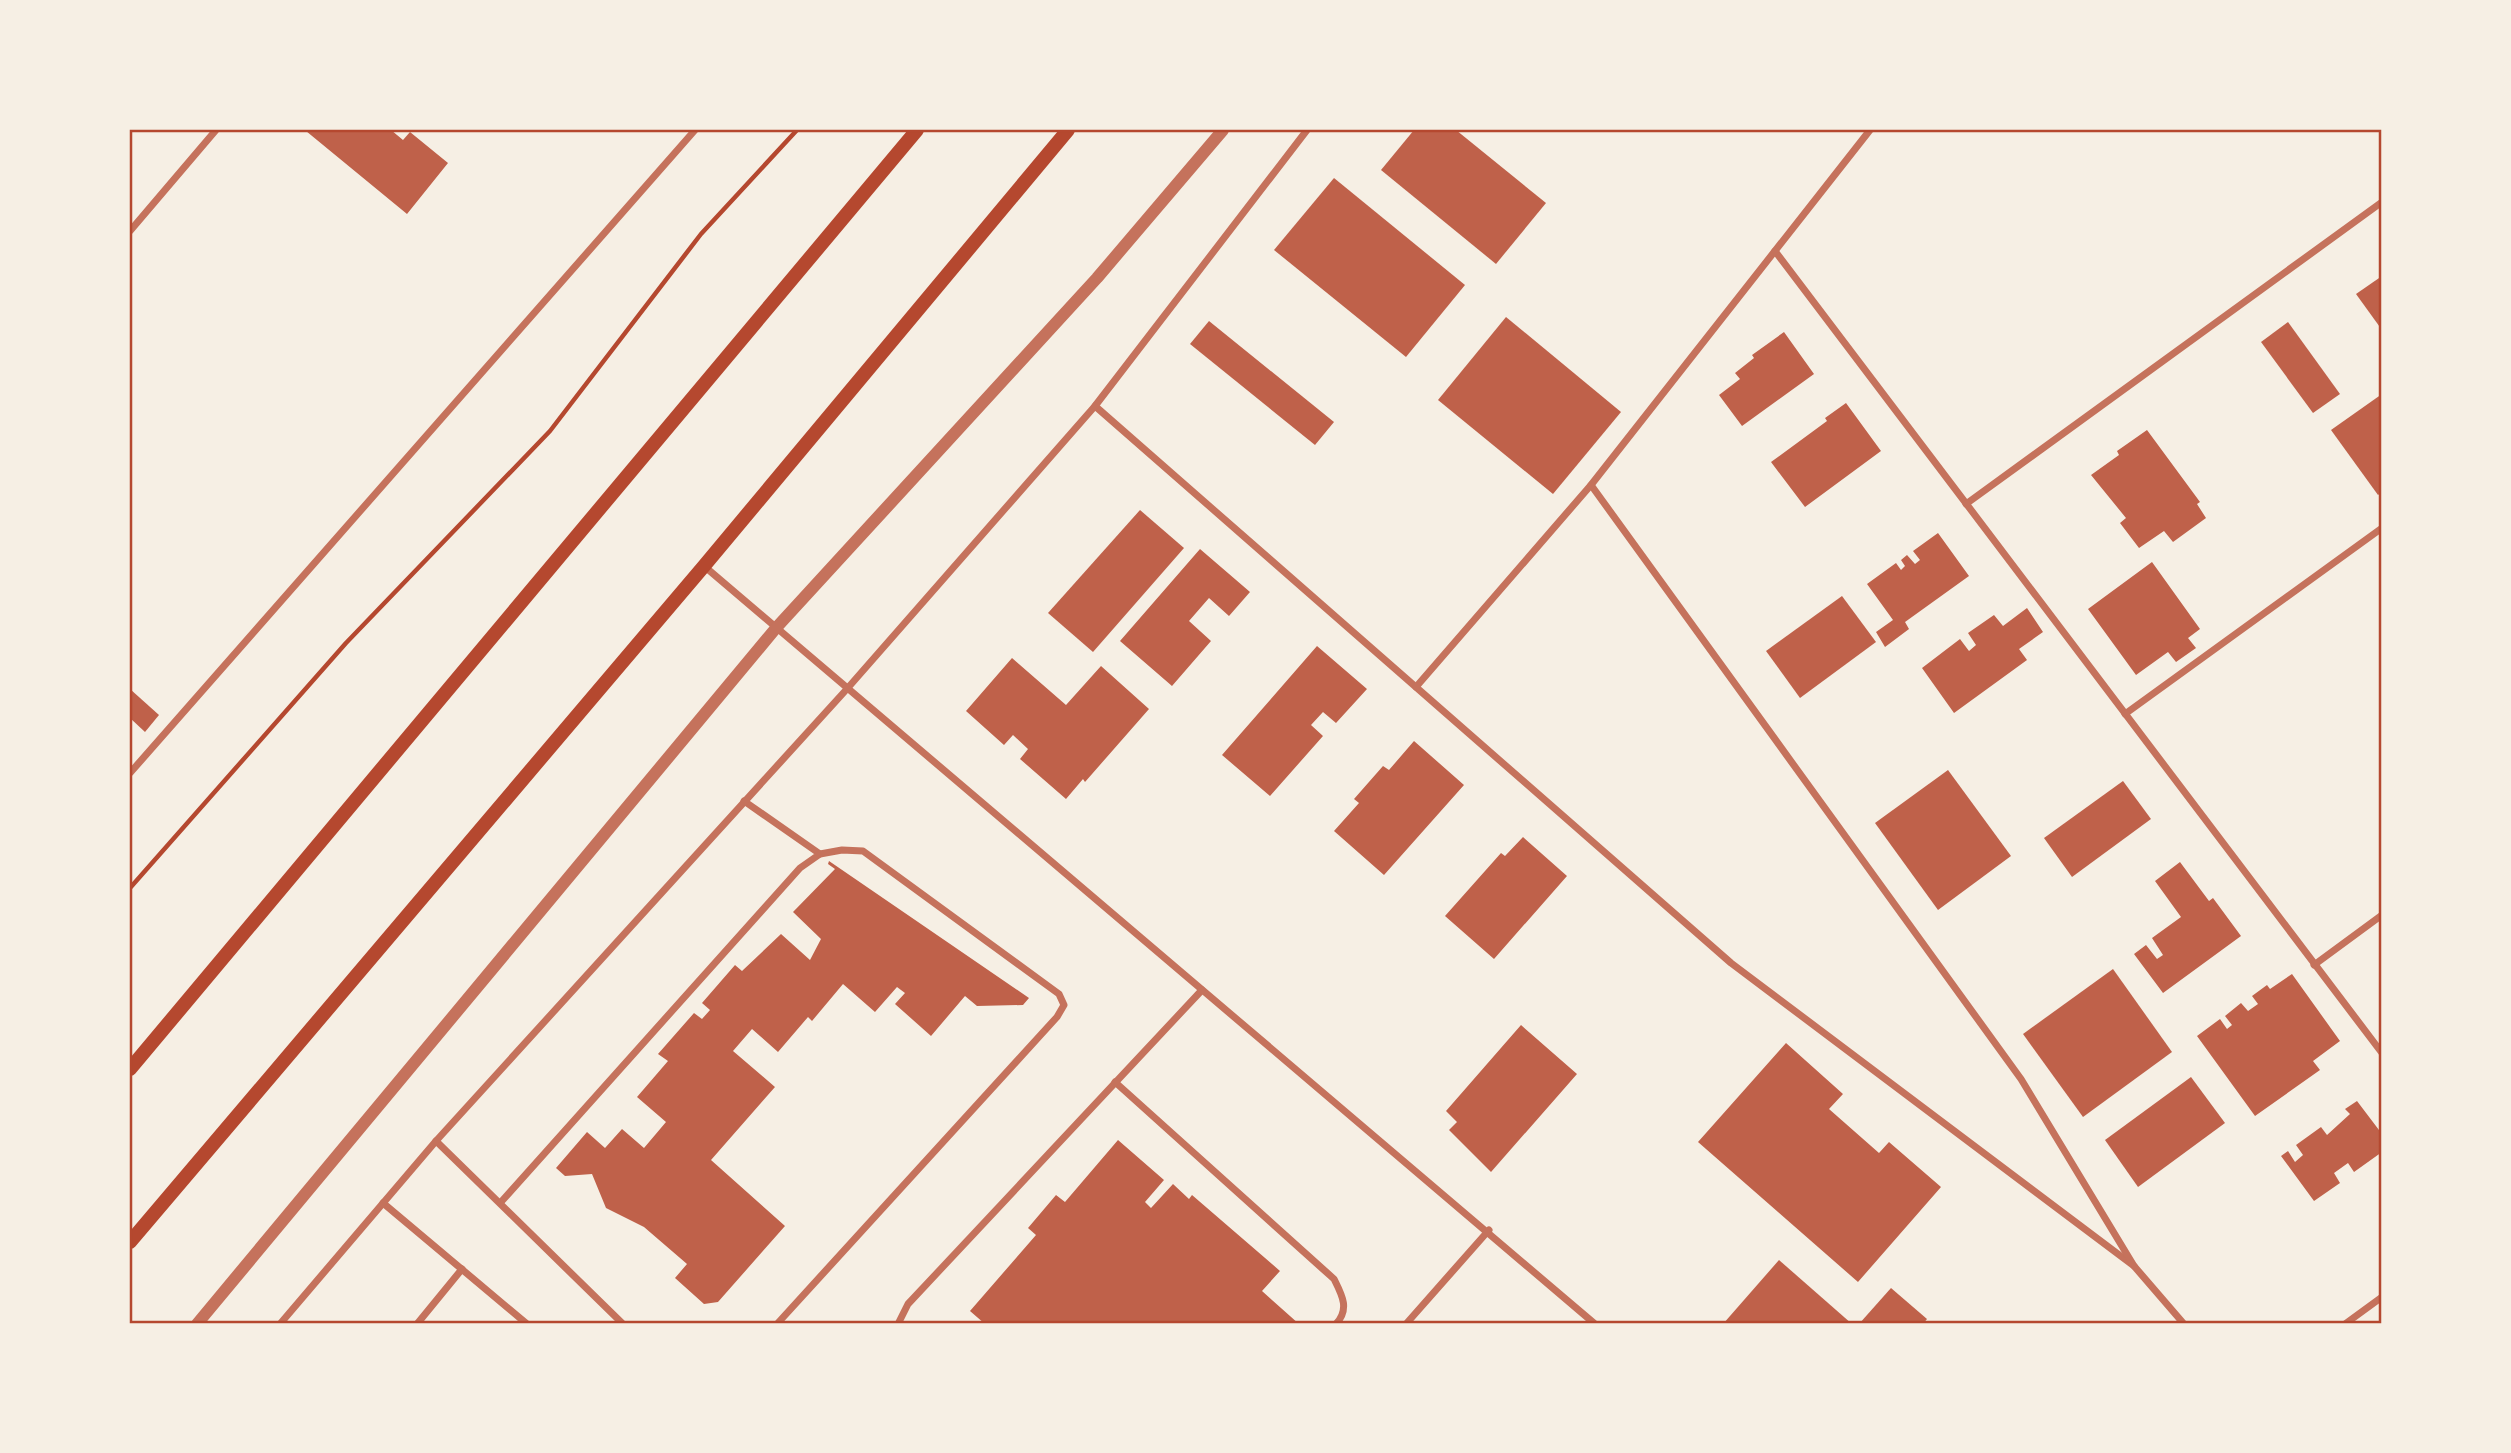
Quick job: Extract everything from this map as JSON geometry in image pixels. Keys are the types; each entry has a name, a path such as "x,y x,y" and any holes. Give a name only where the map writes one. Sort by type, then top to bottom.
{"main road":[{"path":"130,1069 917,130"},
{"path":"130,1242 704,566 1068,130"}],"street":[{"path":"130,231 216,130"},
{"path":"130,773 695,130"},
{"path":"197,1324 776,628 1097,278 1223,130"},
{"path":"280,1324 436,1141 846,690 1095,405 1307,130"},
{"path":"1416,687 1591,485 1870,130"},
{"path":"1966,504 2382,202"},
{"path":"1775,251 2382,1054"},
{"path":"1095,405 1731,963 2134,1266"},
{"path":"1591,485 2021,1079 2134,1266 2184,1324"},
{"path":"2125,715 2382,528"},
{"path":"704,566 846,690 1489,1230 1595,1324"},
{"path":"744,801 820,854"},
{"path":"501,1202 800,868 820,854 863,850 1059,994 1063,1005 1057,1017 777,1324"},
{"path":"2315,965 2382,915"},
{"path":"898,1324 908,1304 1202,990"},
{"path":"1115,1082 1334,1279 1344,1299 1343,1316 1336,1324"},
{"path":"436,1141 623,1324"},
{"path":"383,1203 527,1324"},
{"path":"1406,1324 1489,1230"},
{"path":"417,1324 462,1269"},
{"path":"2345,1324 2382,1297"}],"path":[{"path":"130,888 346,643 550,431 701,234 797,130"}],"building":[{"path":"307,130 391,130 403,140 410,132 448,163 407,214"},
{"path":"1414,130 1456,130 1546,203 1496,264 1381,170"},
{"path":"1334,178 1465,285 1406,357 1274,250"},
{"path":"2382,276 2382,330 2356,294"},
{"path":"1506,317 1621,412 1553,494 1438,400"},
{"path":"1209,321 1334,422 1315,445 1190,344"},
{"path":"2288,322 2340,394 2313,413 2261,342"},
{"path":"1784,332 1814,374 1742,426 1719,395 1740,379 1735,373 1754,358 1752,355"},
{"path":"2382,394 2382,492 2378,495 2331,430"},
{"path":"1846,403 1881,451 1805,507 1771,462 1827,421 1825,418"},
{"path":"2147,430 2200,502 2197,504 2206,518 2173,542 2164,531 2139,548 2120,523 2126,518 2091,475 2119,455 2117,451"},
{"path":"1140,510 1184,548 1093,652 1048,613"},
{"path":"1938,533 1969,576 1905,622 1909,629 1885,647 1876,632 1893,620 1867,584 1896,563 1901,570 1905,566 1901,560 1907,555 1915,564 1920,560 1913,551"},
{"path":"1200,549 1250,592 1229,616 1209,598 1189,621 1211,641 1172,686 1120,641"},
{"path":"2152,562 2200,629 2188,638 2196,648 2176,662 2168,652 2136,675 2088,609"},
{"path":"1842,596 1876,642 1800,698 1766,651"},
{"path":"2027,608 2043,632 2019,649 2027,660 1954,713 1922,668 1960,639 1969,651 1976,645 1968,633 1994,615 2003,626"},
{"path":"1317,646 1367,689 1336,723 1323,712 1311,725 1323,736 1270,796 1222,755"},
{"path":"1012,658 1066,705 1101,666 1149,709 1085,782 1083,779 1066,799 1020,759 1028,749 1013,735 1004,745 966,711"},
{"path":"130,689 159,715 145,732 130,718"},
{"path":"1414,741 1464,785 1384,875 1334,831 1359,803 1354,799 1383,766 1389,770"},
{"path":"1948,770 2011,856 1938,910 1875,823"},
{"path":"2123,781 2151,819 2072,877 2044,838"},
{"path":"1523,837 1567,876 1494,959 1445,916 1501,853 1505,856"},
{"path":"829,861 1029,998 1023,1005 977,1006 965,996 931,1036 895,1004 905,993 897,987 875,1012 843,984 812,1021 808,1017 778,1052 752,1029 733,1051 775,1087 711,1160 785,1226 718,1302 704,1304 675,1278 687,1264 644,1227 606,1208 592,1174 565,1176 556,1168 587,1132 605,1148 622,1129 644,1148 666,1122 637,1097 668,1061 658,1054 694,1013 702,1019 710,1010 702,1003 735,965 742,971 781,934 810,960 821,939 793,912 835,869 828,864"},
{"path":"2180,862 2209,901 2213,898 2241,936 2163,993 2134,954 2146,945 2157,959 2163,955 2152,938 2181,917 2155,881"},
{"path":"2113,969 2172,1052 2083,1117 2023,1034"},
{"path":"2292,974 2340,1041 2313,1061 2320,1070 2255,1116 2197,1036 2220,1019 2227,1029 2232,1025 2225,1016 2241,1003 2248,1011 2258,1004 2252,996 2267,985 2270,989"},
{"path":"1521,1025 1577,1074 1491,1172 1449,1130 1457,1122 1446,1111"},
{"path":"1786,1043 1843,1094 1829,1109 1879,1153 1889,1142 1941,1187 1858,1282 1698,1142"},
{"path":"2191,1077 2225,1123 2138,1187 2105,1140"},
{"path":"2357,1101 2382,1134 2382,1152 2354,1172 2348,1163 2334,1173 2340,1183 2314,1201 2281,1156 2288,1151 2295,1162 2303,1155 2296,1145 2321,1127 2327,1135 2350,1114 2345,1109"},
{"path":"1118,1140 1164,1180 1145,1202 1151,1208 1173,1184 1189,1199 1192,1195 1280,1271 1262,1291 1299,1324 985,1324 970,1311 1036,1235 1028,1228 1056,1195 1065,1202"},
{"path":"1779,1260 1852,1324 1723,1324"},
{"path":"1891,1288 1927,1319 1923,1324 1859,1324"}]}
